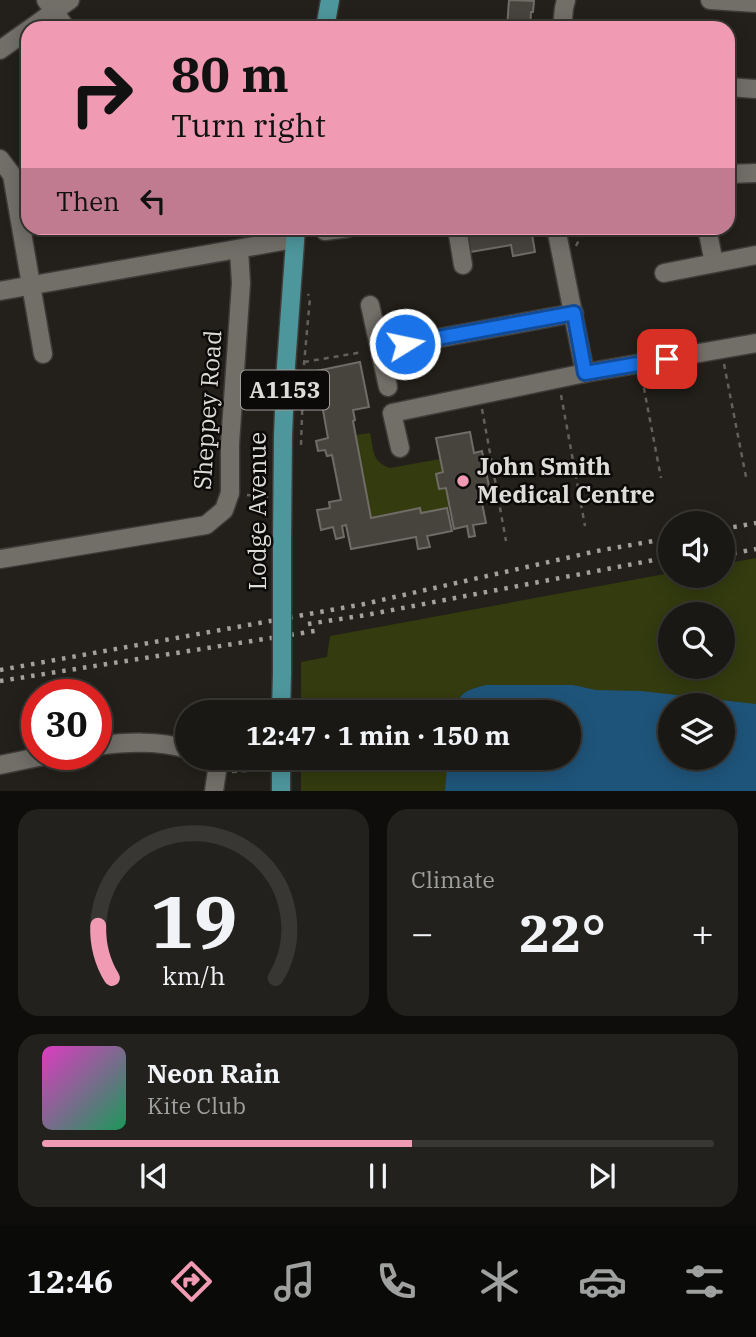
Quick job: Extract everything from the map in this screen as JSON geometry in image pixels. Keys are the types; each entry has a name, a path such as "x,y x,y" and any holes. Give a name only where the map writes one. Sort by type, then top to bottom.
{"main road":[{"path":"326,21 330,0"},
{"name":"Lodge Avenue","path":"282,700 283,435 295,235"},
{"path":"281,770 281,791"}],"street":[{"path":"37,21 50,6 70,0"},
{"path":"563,21 566,0"},
{"path":"710,0 756,3"},
{"path":"50,6 61,21"},
{"path":"0,50 21,35"},
{"path":"735,88 756,89"},
{"path":"0,159 12,175 21,230"},
{"path":"735,174 756,173"},
{"path":"22,235 43,354"},
{"path":"0,292 239,250 288,235"},
{"path":"458,235 463,265"},
{"path":"557,235 585,373"},
{"path":"708,235 714,263"},
{"name":"Sheppey Road","path":"0,559 205,525 224,510 230,493 230,444 241,283 239,250"},
{"path":"664,273 756,255"},
{"path":"370,305 375,352 388,387"},
{"path":"375,352 574,313"},
{"path":"400,448 392,413 585,373 756,342"},
{"path":"112,744 130,742 175,746"},
{"path":"0,765 21,761"},
{"path":"214,791 216,770"}],"path":[{"path":"576,246 582,235"},
{"path":"291,284 307,290 310,298 300,451"},
{"path":"722,349 746,478"},
{"path":"304,362 361,351 375,352"},
{"path":"639,363 661,478"},
{"path":"558,380 584,526"},
{"path":"480,396 506,541"},
{"path":"238,494 261,496"},
{"path":"229,772 261,770"}],"green space":[{"path":"370,433 376,458 390,468 440,459 443,472 436,474 439,489 446,488 450,508 421,513 419,508 371,518 355,435"},
{"path":"756,558 756,791 301,791 301,770 581,770 581,700 301,700 301,662 327,657 330,636 658,575 658,588 735,588 735,562"}],"water":[{"path":"486,685 573,685 596,690 659,693 658,770 735,770 735,702 756,704 756,791 445,791 447,770 581,770 581,700 458,700 469,690"}],"building":[{"path":"509,0 534,1 530,21 508,21"},
{"path":"467,235 532,235 535,252 513,256 511,245 470,252"},
{"path":"360,362 369,407 353,410 353,421 371,518 420,508 421,513 447,508 452,531 427,536 430,547 418,549 416,537 351,549 346,525 342,526 344,537 336,539 333,527 321,530 317,510 330,508 329,502 341,500 332,455 327,456 325,450 318,451 316,441 328,438 316,371"},
{"name":"John Smith Medical Centre","path":"470,432 474,453 482,451 490,491 480,493 486,523 473,525 475,536 469,537 467,526 454,529 446,488 439,489 436,474 443,472 436,438"}],"railway":[{"path":"735,527 756,523"},
{"path":"0,670 364,604 597,551 658,540"},
{"path":"735,553 756,549"},
{"path":"308,624 658,559"},
{"path":"0,681 321,630"}],"place":[{"name":"John Smith Medical Centre","path":"463,481"}],"route":[{"path":"405,344 574,313 585,373 667,359"}]}
